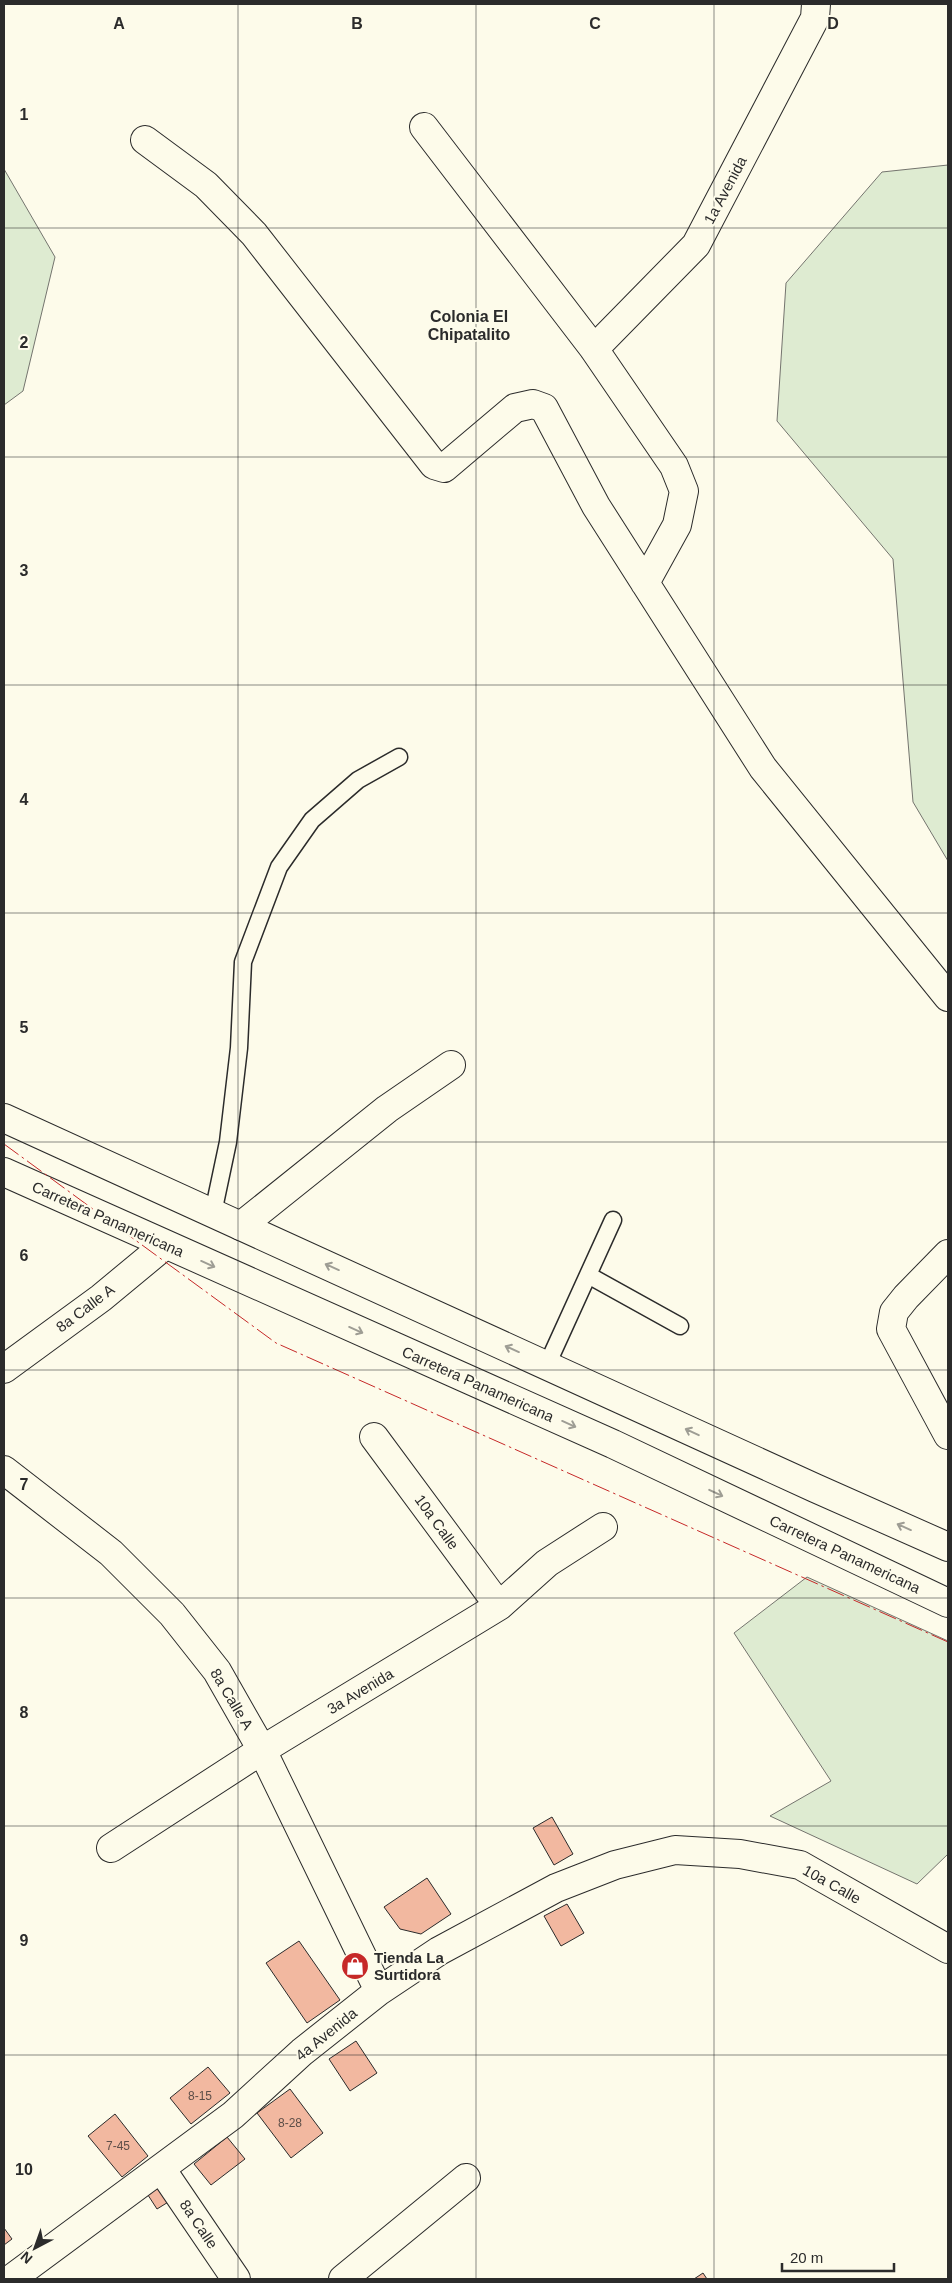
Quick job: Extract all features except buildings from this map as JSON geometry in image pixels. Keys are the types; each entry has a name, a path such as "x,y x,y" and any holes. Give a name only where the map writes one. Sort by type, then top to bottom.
{"main road":[{"name":"1a Avenida","path":"594,349 696,245 815,18 816,4"},
{"path":"424,127 594,349 674,466 684,491 676,525 645,583"},
{"path":"145,140 206,185 254,234 434,465 444,468 515,408 533,404 544,408 596,506 763,768 948,997"},
{"path":"241,1226 386,1109 451,1065"},
{"path":"4,1118 948,1547"},
{"name":"Carretera Panamericana","path":"4,1174 613,1444 948,1603"},
{"name":"8a Calle A","path":"4,1369 101,1298 165,1245"},
{"path":"948,1254 906,1296 894,1312 891,1329 948,1435"},
{"name":"10a Calle","path":"374,1438 499,1606"},
{"name":"8a Calle A","path":"4,1470 111,1553 172,1614 217,1671 262,1750 379,1991"},
{"name":"3a Avenida","path":"111,1848 262,1750 499,1606 547,1563 604,1527"},
{"name":"10a Calle","path":"675,1850 740,1854 800,1865 948,1949"},
{"name":"4a Avenida","path":"11,2279 162,2170 233,2115 302,2052 379,1991 439,1951 556,1888 615,1865 675,1850"},
{"name":"8a Calle","path":"162,2170 236,2279"},
{"path":"343,2279 466,2178"}],"lane":[{"path":"213,1213 228,1142 240,1048 243,962 279,867 312,820 358,780 399,757"},
{"path":"547,1364 613,1220"},
{"path":"588,1274 680,1326"}],"green space":[{"path":"948,165 948,861 913,802 893,559 777,421 786,283 882,172"},
{"path":"4,169 55,257 23,391 4,405"},
{"path":"807,1577 948,1641 948,1854 917,1884 770,1816 831,1781 734,1633"}],"power":[{"path":"4,1144 276,1343 948,1642"}],"place":[{"name":"Tienda La Surtidora","path":"355,1966"}],"district":[{"name":"Colonia El Chipatalito","path":"469,325"}]}
